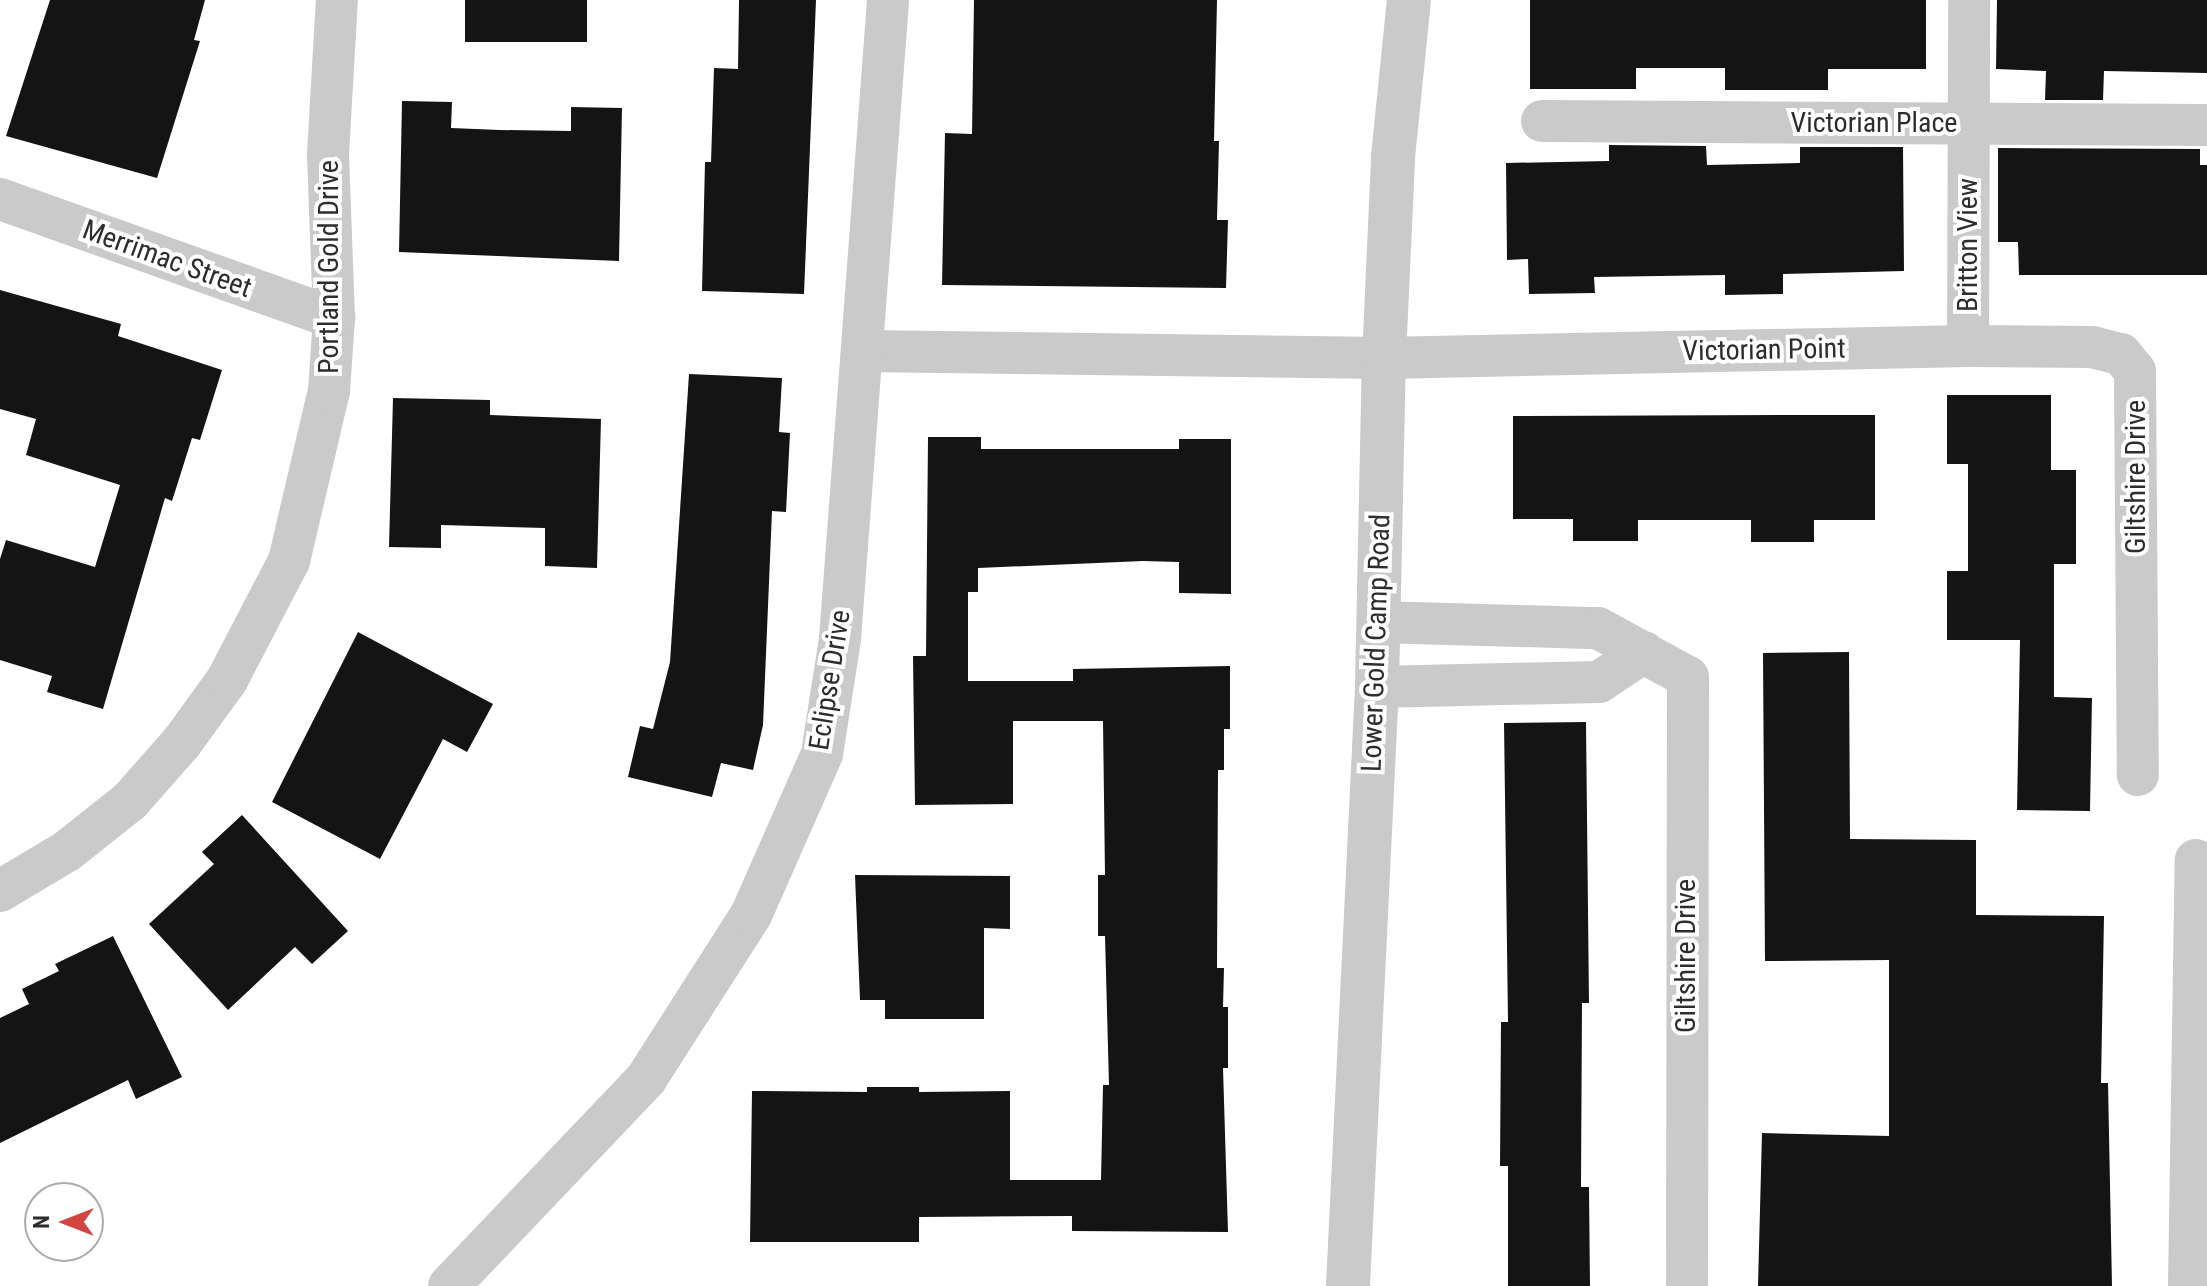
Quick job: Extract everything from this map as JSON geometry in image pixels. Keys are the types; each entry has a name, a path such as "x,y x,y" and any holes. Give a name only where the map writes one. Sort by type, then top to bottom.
{"street":[{"name":"Portland Gold Drive","path":"0,891 67,851 130,801 227,680 289,561 329,391 334,318 328,154 337,0"},
{"name":"Eclipse Drive","path":"449,1286 646,1079 751,915 822,754 840,639 888,0"},
{"name":"Lower Gold Camp Road","path":"1348,1286 1377,687 1384,358 1393,157 1409,0"},
{"name":"Britton View","path":"1968,346 1969,0"},
{"name":"Victorian Place","path":"1542,121 2207,125"},
{"name":"Merrimac Street","path":"0,199 334,318"},
{"name":"Victorian Point","path":"863,351 1384,358 1968,346 2092,347 2121,354 2135,371"},
{"name":"Giltshire Drive","path":"2135,371 2138,775"},
{"name":"Giltshire Drive","path":"1378,622 1598,628 1688,677 1687,1286"},
{"path":"1377,687 1599,682 1644,652"},
{"path":"2189,1286 2196,860"}],"building":[{"path":"50,0 205,0 194,40 200,41 157,178 6,136"},
{"path":"465,0 587,0 587,42 465,42"},
{"path":"739,0 816,0 804,294 702,291 705,162 711,162 714,68 738,69"},
{"path":"974,0 1217,0 1214,141 1219,141 1217,220 1228,220 1226,288 942,285 945,133 972,134"},
{"path":"1530,0 1926,0 1926,69 1828,69 1828,90 1725,90 1725,68 1636,68 1636,89 1530,89"},
{"path":"1997,0 2207,0 2207,73 2104,71 2103,100 2045,100 2046,71 1996,69"},
{"path":"402,101 452,102 451,128 500,130 571,131 571,107 622,108 619,261 399,252"},
{"path":"1609,145 1706,146 1707,165 1800,163 1800,147 1903,147 1904,271 1783,274 1783,294 1725,295 1725,275 1594,277 1595,293 1529,294 1528,259 1507,260 1506,163 1609,161"},
{"path":"1998,148 2200,149 2200,165 2207,165 2207,275 2019,275 2018,242 1998,242"},
{"path":"0,290 121,324 118,336 222,370 200,440 192,438 172,501 165,498 103,709 47,692 52,676 0,660 0,559 6,540 95,567 120,485 26,455 36,419 0,409"},
{"path":"689,374 782,378 779,432 790,433 786,512 772,511 763,725 753,770 721,763 712,797 628,777 640,726 653,729 670,662"},
{"path":"1947,395 2051,395 2051,470 2076,470 2076,564 2054,564 2054,697 2092,698 2090,811 2017,810 2020,640 1947,640 1947,571 1968,571 1968,464 1947,464"},
{"path":"393,398 490,400 490,415 601,419 597,568 545,566 545,528 441,525 441,548 389,547"},
{"path":"1875,415 1875,520 1814,520 1814,542 1751,542 1751,520 1638,520 1638,541 1573,541 1573,519 1513,519 1513,416"},
{"path":"928,437 981,437 981,449 1179,449 1179,439 1231,439 1231,594 1179,593 1179,562 1143,561 978,568 978,592 968,592 968,681 1073,681 1073,669 1230,666 1230,729 1224,729 1224,770 1218,770 1217,968 1224,968 1223,1007 1228,1007 1228,1068 1223,1068 1228,1232 1072,1231 1072,1216 919,1217 919,1242 750,1242 752,1091 867,1092 867,1087 919,1087 919,1092 1010,1091 1010,1180 1101,1180 1103,1085 1109,1085 1105,936 1098,936 1098,875 1105,875 1103,721 1013,721 1013,804 915,805 913,656 926,656"},
{"path":"358,632 493,704 467,752 443,739 380,859 272,802"},
{"path":"1849,652 1850,839 1976,840 1976,915 2104,916 2101,1083 2108,1083 2112,1286 1758,1286 1762,1133 1889,1136 1889,960 1765,961 1763,653"},
{"path":"1586,722 1589,1003 1582,1003 1581,1187 1589,1187 1590,1286 1508,1286 1508,1166 1500,1166 1501,1022 1508,1022 1504,723"},
{"path":"242,815 348,931 312,964 295,947 228,1010 149,924 214,864 202,852"},
{"path":"855,875 1010,876 1010,929 984,928 984,1019 885,1019 885,1000 860,1000"},
{"path":"113,936 182,1077 136,1099 128,1080 0,1143 0,1018 29,1004 22,989 59,971 55,964"}]}
